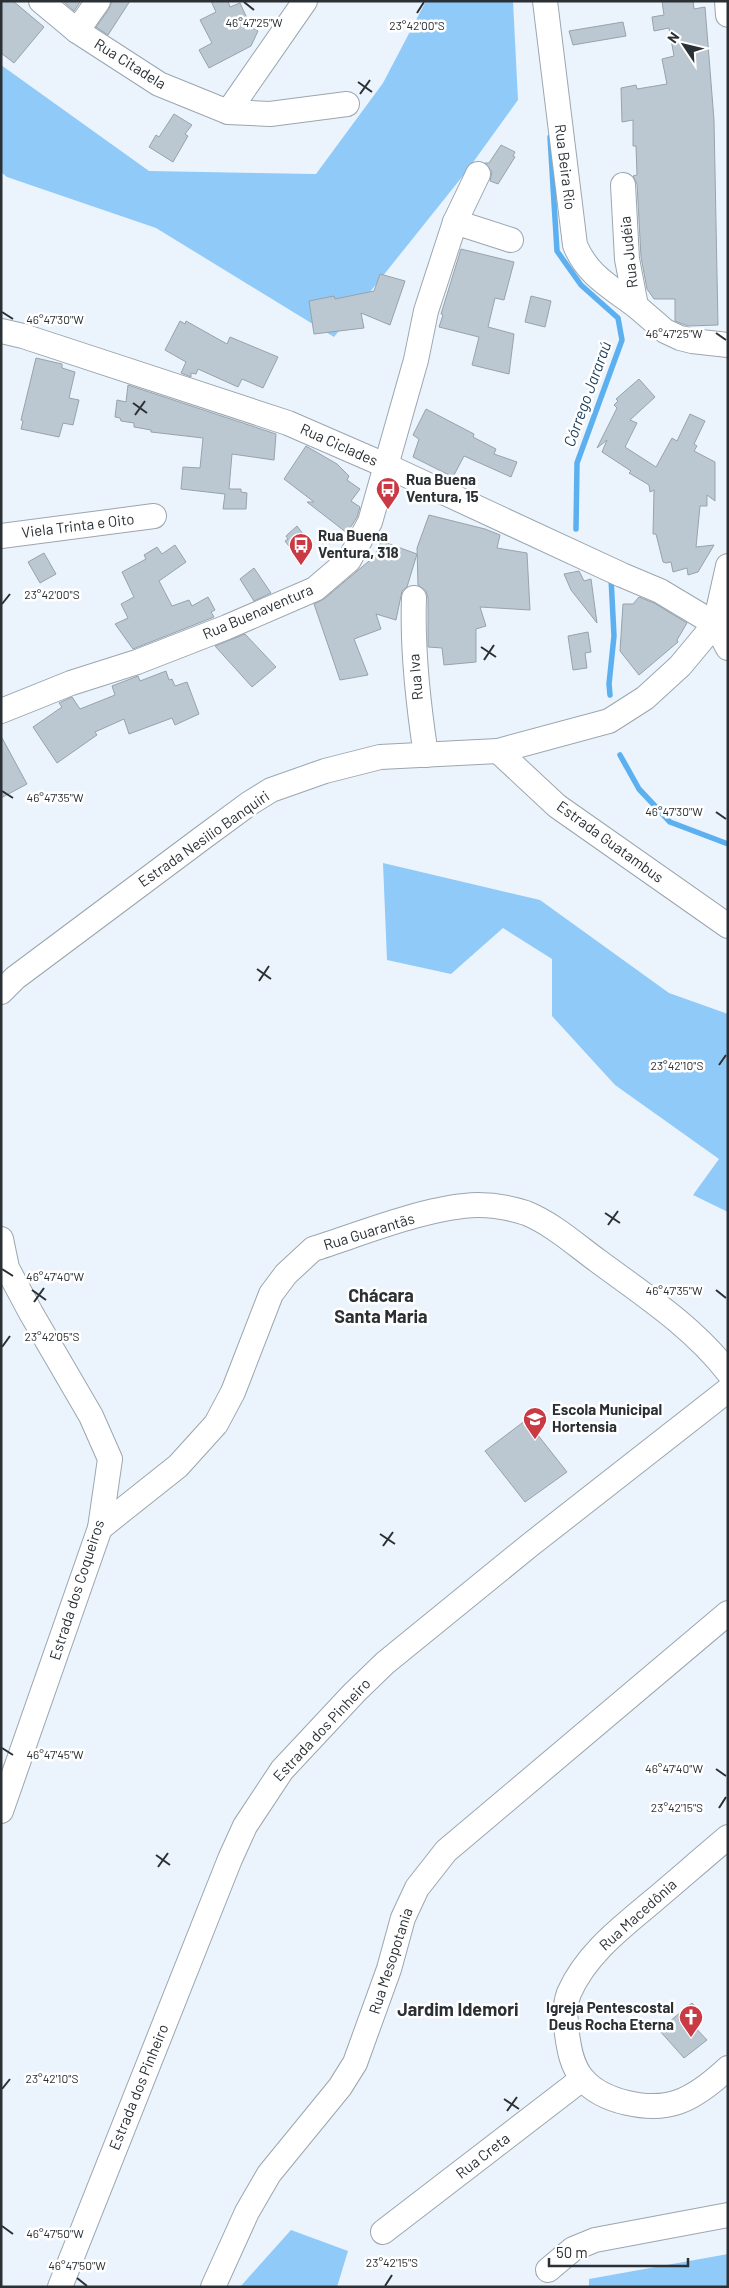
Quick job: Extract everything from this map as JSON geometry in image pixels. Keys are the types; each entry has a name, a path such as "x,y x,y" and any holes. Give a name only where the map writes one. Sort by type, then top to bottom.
{"street":[{"name":"Rua Citadela","path":"41,1 77,31 159,84 228,112 270,114 347,104"},
{"path":"77,31 98,1"},
{"path":"228,112 304,1"},
{"name":"Rua Beira Rio","path":"545,1 575,245 581,261 593,274 636,306"},
{"path":"727,1 728,15"},
{"name":"Rua Buenaventura","path":"1,711 71,683 136,662 227,627 315,589 350,560 370,522 416,360 426,310 454,222 478,174"},
{"name":"Rua Judéia","path":"623,185 626,259 636,306 665,331 680,338 728,345"},
{"path":"454,222 511,240"},
{"name":"Rua Ciclades","path":"1,320 12,333 288,423 387,466 614,572 660,591 715,624"},
{"name":"Viela Trinta e Oito","path":"1,536 154,516"},
{"path":"728,566 715,624 728,648"},
{"name":"Rua Iva","path":"414,598 412,634 418,709 426,755"},
{"name":"Estrada Nesilio Banquiri","path":"1,992 15,978 147,878 250,803 271,790 325,771 380,757 498,751 609,720 645,698 680,666 715,624"},
{"name":"Estrada Guatambus","path":"498,751 557,806 728,926"},
{"name":"Rua Guarantãs","path":"100,1528 178,1466 216,1424 233,1392 271,1294 286,1274 301,1259 313,1249 454,1206 480,1205 504,1207 526,1213 550,1226 678,1320 708,1347 728,1372"},
{"name":"Estrada dos Coqueiros","path":"1,1239 8,1268 31,1313 90,1416 110,1459 100,1528 1,1811"},
{"name":"Estrada dos Pinheiro","path":"60,2287 230,1859 245,1826 282,1770 354,1693 385,1663 530,1545 728,1390"},
{"name":"Rua Mesopotania","path":"213,2287 247,2212 269,2174 340,2087 355,2063 389,1969 403,1918 416,1888 446,1851 728,1613"},
{"name":"Rua Macedônia","path":"728,1837 609,1938 581,1970 569,1994 564,2015 569,2052 582,2079 604,2096 632,2104 652,2106 678,2102 710,2084 728,2068"},
{"name":"Rua Creta","path":"383,2232 582,2079"},
{"path":"548,2270 573,2249 594,2240 728,2215"}],"shaded area":[{"path":"426,1 513,1 518,100 466,172 334,337 156,228 7,177 1,172 1,65 149,171 316,174 383,83"},
{"path":"383,863 540,900 669,993 728,1014 728,1212 693,1195 719,1159 615,1085 552,1016 552,959 503,928 451,974 387,960"},
{"path":"291,2230 348,2251 337,2287 240,2287"},
{"path":"728,2254 728,2287 589,2287 589,2279"}],"building":[{"path":"1,1 13,1 44,27 14,63 1,53"},
{"path":"63,1 79,1 80,2 74,11"},
{"path":"112,1 130,1 108,35 96,27 109,9"},
{"path":"211,1 228,1 230,7 240,3 251,27 258,31 251,46 209,68 199,50 212,43 200,20 216,12"},
{"path":"662,1 693,1 694,9 705,7 714,120 718,325 688,326 675,321 675,299 654,299 647,289 641,257 637,184 633,176 637,175 636,146 633,146 633,120 622,122 621,88 636,85 637,89 667,84 662,59 674,56 669,28 654,31 652,17 664,15"},
{"path":"623,22 626,36 573,45 569,31"},
{"path":"174,114 192,125 185,134 188,136 173,162 149,147 156,135 159,137"},
{"path":"501,145 515,152 513,156 515,157 498,184 490,181 492,172 485,163 489,163"},
{"path":"461,249 514,262 504,300 495,298 488,327 514,334 509,374 472,365 479,337 439,327 443,315 441,314"},
{"path":"380,274 405,281 390,325 361,313 364,328 314,334 309,301 334,296 335,299 374,291"},
{"path":"531,296 551,301 545,327 525,322"},
{"path":"180,321 185,324 186,321 227,344 230,337 278,357 263,388 242,379 238,387 198,369 196,374 191,373 191,377 181,373 186,362 165,350"},
{"path":"36,358 62,364 62,368 75,372 69,398 79,400 73,425 63,423 59,437 21,429 23,421 21,420"},
{"path":"639,379 655,397 630,420 637,423 625,447 656,467 672,438 677,441 690,414 705,421 694,444 697,446 694,451 715,462 715,501 707,495 707,506 700,506 696,547 714,545 698,572 688,575 687,568 673,572 671,562 663,562 656,534 653,534 654,490 650,492 649,485 629,473 631,471 602,452 607,440 597,448 617,408 614,405 618,401 616,399"},
{"path":"128,385 276,434 274,460 232,454 229,489 241,489 241,492 247,493 246,509 223,509 225,494 181,489 183,467 200,468 203,438 151,432 151,430 134,427 134,423 121,421 120,418 115,417 117,400 126,402"},
{"path":"426,409 474,434 473,437 496,449 494,454 517,462 511,477 464,456 453,477 413,457 419,439 413,435"},
{"path":"306,446 337,464 349,476 347,480 360,489 351,501 360,507 357,517 347,533 307,502 314,502 284,479"},
{"path":"429,515 485,529 500,535 497,548 527,553 530,610 480,607 486,626 476,629 476,662 444,665 442,648 428,647 428,598 426,591 418,585 417,548"},
{"path":"297,526 309,542 295,554 285,541 288,539 286,536"},
{"path":"381,541 417,554 407,587 402,591 396,620 376,614 381,629 354,639 368,675 340,680 314,604 324,599 375,556"},
{"path":"175,545 186,562 159,581 172,606 189,600 192,606 208,597 215,610 211,612 214,617 133,649 115,624 128,618 121,604 134,597 122,572 146,559 144,555 157,547 162,554"},
{"path":"44,553 56,574 40,583 28,562"},
{"path":"254,568 271,593 254,601 240,579"},
{"path":"579,571 584,581 591,579 597,623 571,590 564,574"},
{"path":"639,597 654,603 687,623 677,640 678,642 639,675 620,651 623,604 633,604"},
{"path":"588,632 591,652 585,653 587,668 573,670 568,636"},
{"path":"245,634 276,667 252,687 215,646"},
{"path":"166,671 169,680 172,679 175,686 187,682 199,714 175,725 172,718 129,734 124,719 95,732 97,735 57,763 33,727 62,707 59,703 72,697 80,709 115,695 112,686 138,676 140,681"},
{"path":"1,736 27,784 1,798"},
{"path":"526,1420 567,1472 525,1502 485,1451"},
{"path":"692,2003 703,2015 691,2023 707,2040 684,2058 659,2030"}],"waterway":[{"name":"Córrego Jararaú","path":"550,137 557,251 581,285 618,318 622,340 577,463 576,529"},
{"name":"Córrego Jararaú","path":"610,695 609,684 614,636 611,578"},
{"name":"Córrego Jararaú","path":"620,755 639,789 670,822 728,844"}],"place":[{"name":"Rua Buena Ventura, 15","path":"388,510"},
{"name":"Rua Buena Ventura, 318","path":"301,566"},
{"name":"Escola Municipal Hortensia","path":"535,1440"},
{"name":"Igreja Pentescostal Deus Rocha Eterna","path":"691,2038"}],"district":[{"name":"Chácara Santa Maria","path":"381,1306"},
{"name":"Jardim Idemori","path":"458,2010"}]}
